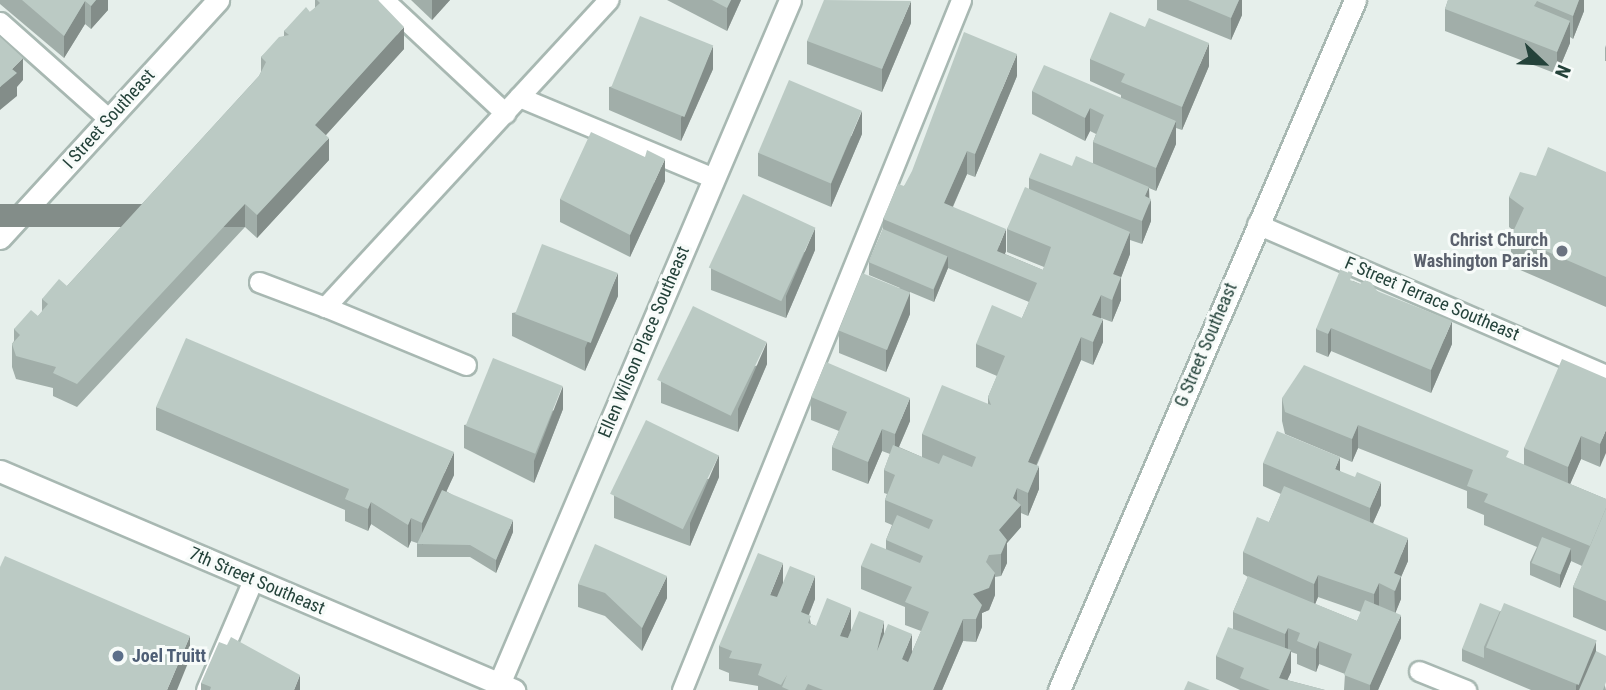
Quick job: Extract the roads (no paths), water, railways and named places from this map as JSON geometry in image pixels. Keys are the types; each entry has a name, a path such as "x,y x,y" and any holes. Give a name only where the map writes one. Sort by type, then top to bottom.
{"street":[{"name":"I Street Southeast","path":"0,239 218,0"},
{"name":"Ellen Wilson Place Southeast","path":"506,687 714,178 790,0"},
{"name":"G Street Southeast","path":"1059,690 1355,0"},
{"name":"7th Street Southeast","path":"0,471 506,687"}],"lane":[{"path":"384,0 505,113"},
{"path":"325,307 608,0"},
{"path":"682,690 961,0"},
{"path":"0,22 108,119"},
{"path":"519,97 714,178"},
{"name":"F Street Terrace Southeast","path":"1257,224 1606,375"},
{"path":"259,282 466,365"},
{"path":"206,690 253,580"},
{"path":"1419,671 1466,690"}],"place":[{"name":"Christ Church Washington Parish","path":"1562,251"},
{"name":"Joel Truitt","path":"118,656"}]}
